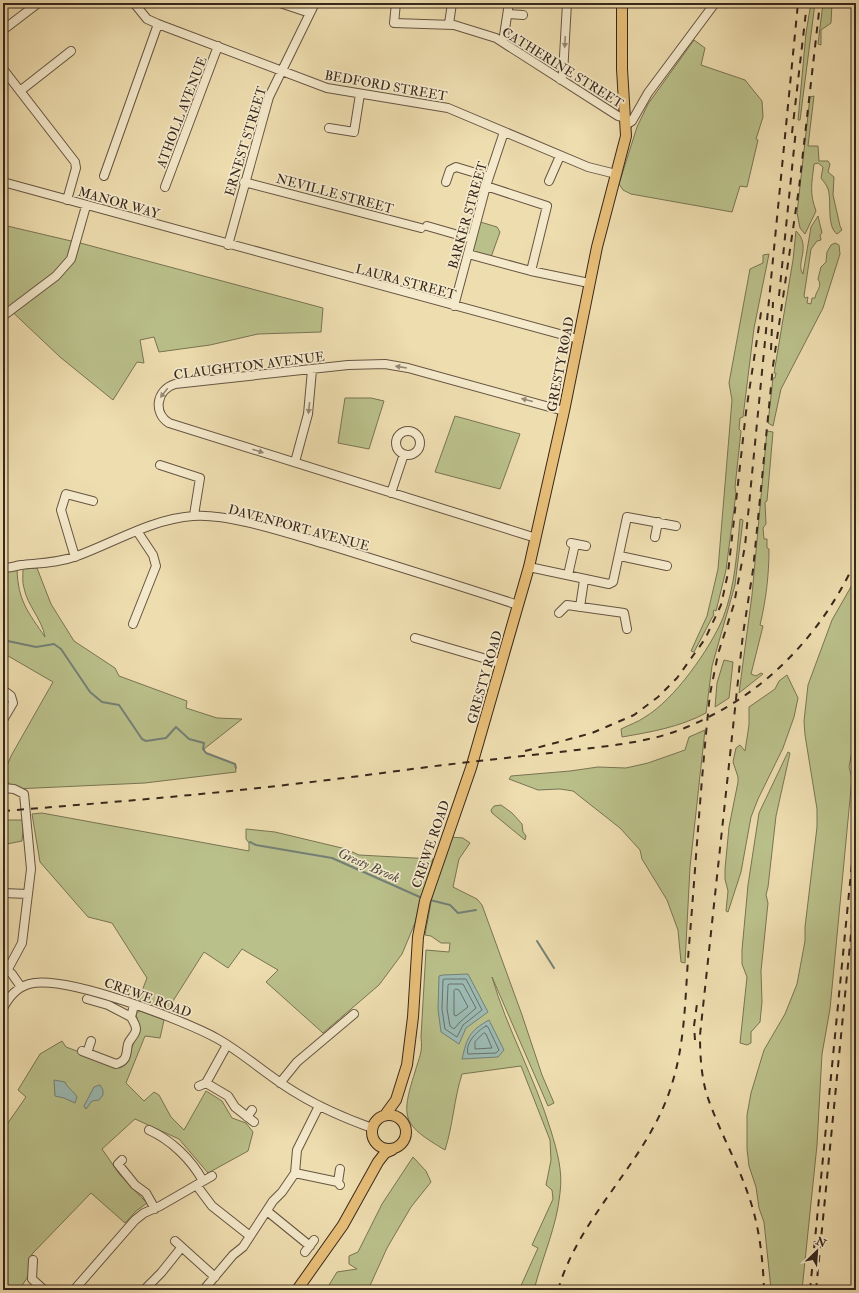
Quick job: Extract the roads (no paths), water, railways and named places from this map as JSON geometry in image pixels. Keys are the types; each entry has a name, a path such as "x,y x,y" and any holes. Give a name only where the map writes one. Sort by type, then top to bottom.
{"main road":[{"name":"GRESTY ROAD","path":"476,753 500,663 529,567 564,411 589,283 626,136 622,69 622,3"},
{"name":"CREWE ROAD","path":"396,1100 407,1065 417,946 425,899 476,753"},
{"path":"392,1150 379,1147 372,1138 372,1128 375,1122 385,1115 396,1100"},
{"path":"396,1100 398,1118"},
{"path":"297,1290 344,1225 378,1162 385,1153 402,1144 406,1134 403,1122 398,1118 385,1115"},
{"path":"378,1162 379,1147"}],"street":[{"path":"280,3 310,13"},
{"name":"ERNEST STREET","path":"228,245 244,182 269,97 315,3"},
{"name":"CATHERINE STREET","path":"396,3 394,23 449,24 503,42 626,121"},
{"path":"449,24 452,3"},
{"path":"503,42 509,3"},
{"path":"560,80 563,74 567,3"},
{"path":"626,121 632,121 648,93 715,3"},
{"path":"3,30 37,4"},
{"name":"BEDFORD STREET","path":"136,4 147,19 158,24 327,88 448,108 560,156 588,167 616,174"},
{"path":"508,14 524,16"},
{"path":"104,176 158,24"},
{"name":"ATHOLL AVENUE","path":"165,187 218,46"},
{"path":"20,91 71,51"},
{"path":"3,69 75,162 76,168 67,200"},
{"path":"329,128 354,132 360,94"},
{"name":"BARKER STREET","path":"454,306 488,178 504,132"},
{"path":"549,181 560,156"},
{"path":"446,182 450,170 456,167 488,178"},
{"name":"MANOR WAY","path":"3,182 228,245"},
{"name":"NEVILLE STREET","path":"244,182 472,239"},
{"path":"486,186 548,206 531,271"},
{"path":"3,316 56,276 71,259 86,206"},
{"name":"LAURA STREET","path":"228,245 578,339"},
{"path":"468,254 531,271 589,283"},
{"name":"CLAUGHTON AVENUE","path":"536,538 169,423 159,412 159,400 165,390 175,384 348,365 385,364 408,368 564,411"},
{"path":"295,462 308,414 312,370"},
{"path":"391,493 404,454"},
{"path":"160,465 200,478 194,515"},
{"path":"75,557 61,510 66,494 93,501"},
{"name":"DAVENPORT AVENUE","path":"3,567 8,568 20,565 47,563 75,557 158,522 194,515 236,520 291,534 518,604"},
{"path":"529,567 584,580 609,584 614,582 627,517 676,526"},
{"path":"656,537 658,522"},
{"path":"133,624 156,566 153,555 137,532"},
{"path":"568,575 573,543 586,546"},
{"path":"620,556 667,566"},
{"path":"580,607 584,580"},
{"path":"560,613 567,605 624,613 627,629"},
{"path":"415,638 500,663"},
{"path":"3,690 11,696 13,703 3,720"},
{"path":"3,788 14,789 24,794 31,869 22,943 5,968 21,987 12,994 3,1008"},
{"path":"3,893 28,894"},
{"name":"CREWE ROAD","path":"21,987 44,982 83,988 188,1024 227,1045 280,1083 320,1106 372,1128"},
{"path":"87,999 108,1005 131,1017 135,1024 136,1032 128,1044 128,1052 124,1060 116,1064 85,1052 91,1041"},
{"path":"131,1017 134,1005"},
{"path":"280,1083 297,1062 354,1014"},
{"path":"227,1045 202,1084 228,1096 235,1108 251,1116"},
{"path":"210,1290 206,1287 233,1255 243,1247 294,1173 297,1150 320,1106"},
{"path":"152,1134 165,1137 175,1146 198,1171 200,1183 212,1206 250,1236"},
{"path":"122,1160 118,1164 134,1185 146,1192 155,1209"},
{"path":"294,1173 339,1184 340,1169"},
{"path":"74,1290 135,1220 144,1213 155,1209 212,1176"},
{"path":"267,1211 310,1246"},
{"path":"175,1241 215,1277"},
{"path":"144,1290 161,1273 181,1248"},
{"path":"33,1260 29,1281 44,1290"}],"water":[{"path":"468,974 488,1012 466,1028 459,1044 441,1032 438,1009 439,976"},
{"path":"489,1020 504,1050 498,1057 462,1059 467,1040 477,1028"},
{"path":"54,1080 65,1082 77,1097 75,1103 55,1096"},
{"path":"100,1085 103,1090 103,1095 99,1100 92,1101 86,1109 84,1106 94,1087"}],"waterway":[{"name":"Gresty Brook","path":"3,640 36,647 54,644 61,649 90,692 102,702 119,705 142,739 146,741 166,738 176,727 189,739 204,743 203,749 206,753 235,764 236,768"},
{"name":"Gresty Brook","path":"250,842 256,845 332,858 422,898"},
{"name":"Gresty Brook","path":"430,900 450,905 458,913 476,910"},
{"name":"Gresty Brook","path":"537,941 554,968"}],"railway":[{"path":"558,1290 568,1263 582,1237 597,1212 646,1140 660,1114 671,1087 680,1053 710,694 718,654 734,604 745,546 798,3"},
{"path":"792,133 807,3"},
{"path":"764,1290 763,1266 758,1229 752,1205 706,1092 701,1064 700,1035 743,634 753,570 773,366 799,188 820,3"},
{"path":"779,296 796,129"},
{"path":"771,350 773,302"},
{"path":"525,751 592,733 634,715 658,697 677,678 705,639 721,605 728,573 746,412 762,306"},
{"path":"3,811 265,787 577,750 647,740 674,732 715,714 741,698 765,680 787,660 826,614 842,588 856,560"},
{"path":"810,1290 856,822"},
{"path":"816,1290 853,914"},
{"path":"695,1040 694,1026 697,1004"}]}
